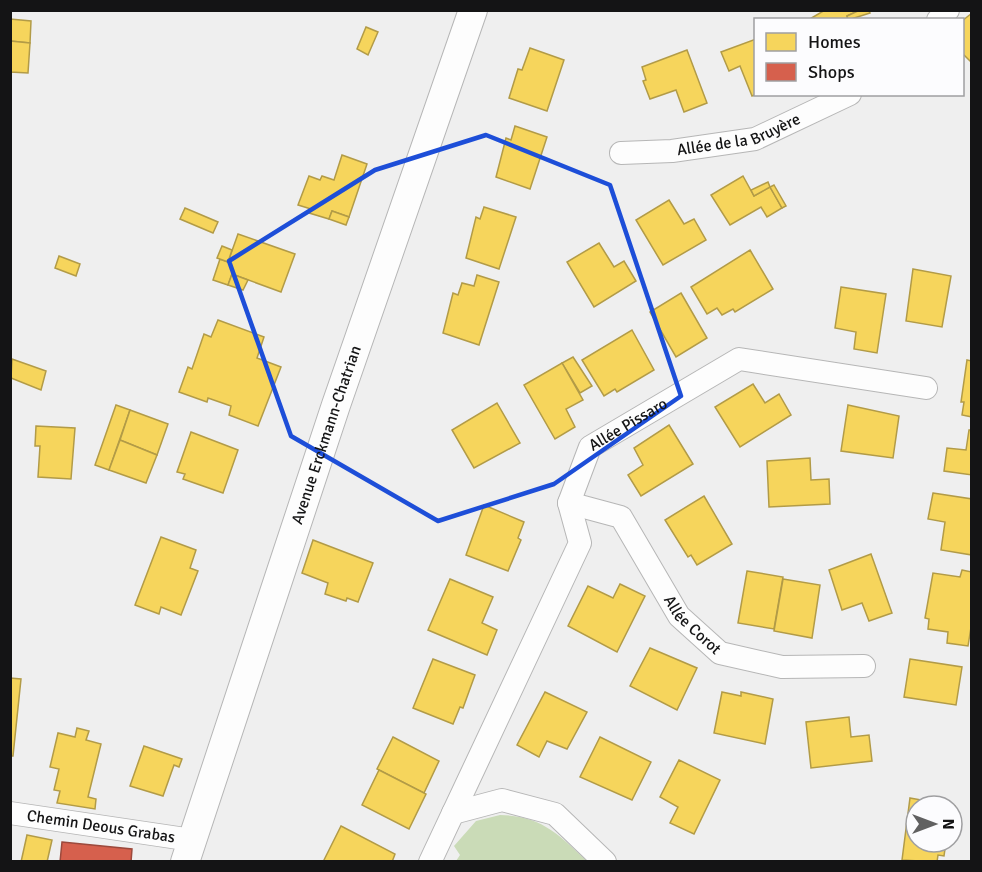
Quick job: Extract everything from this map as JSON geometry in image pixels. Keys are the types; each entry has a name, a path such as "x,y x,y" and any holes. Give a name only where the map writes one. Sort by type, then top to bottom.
{"street":[{"name":"Avenue Erckmann-Chatrian","path":"188,851 336,405 473,10"},
{"name":"Allée de la Bruyère","path":"621,153 672,151 755,139 846,96"},
{"name":"Allée Pissaro","path":"569,502 590,447 739,359 926,388"},
{"name":"Allée Corot","path":"569,502 621,517 679,616 720,653 782,667 864,666"},
{"path":"430,861 580,543 569,502"},
{"path":"453,813 502,800 555,814 605,861"},
{"name":"Chemin Deous Grabas","path":"10,813 188,851"}],"highlighted area":[{"path":"486,135 610,185 681,396 554,484 438,521 291,436 229,261 375,170"}],"green space":[{"path":"500,815 527,819 548,828 587,861 456,861 460,855 454,846 476,821"}],"building: Homes":[{"path":"825,10 860,10 847,16 848,18 811,18"},
{"path":"860,10 869,10 870,13 854,18 847,16"},
{"path":"972,13 972,63 964,55 964,19"},
{"path":"10,19 31,21 30,43 10,41"},
{"path":"366,27 378,32 368,55 357,49"},
{"path":"754,40 754,95 752,96 740,66 729,71 721,52"},
{"path":"10,41 30,43 28,73 10,72"},
{"path":"530,48 564,60 547,111 509,98 518,69 522,70"},
{"path":"687,50 707,103 684,112 676,90 650,99 643,81 646,80 642,67"},
{"path":"515,126 547,137 530,189 496,177 506,138 511,140"},
{"path":"342,155 367,164 349,217 332,211 329,219 309,213 311,209 298,205 309,176 320,180 322,176 334,180"},
{"path":"743,176 754,196 770,187 782,208 767,217 761,207 730,225 711,195"},
{"path":"768,182 770,187 754,196 751,190"},
{"path":"774,185 786,206 782,208 770,187"},
{"path":"669,200 684,224 694,219 706,240 663,265 636,220"},
{"path":"484,207 516,217 499,269 466,258 476,217 480,219"},
{"path":"185,208 218,222 213,233 180,219"},
{"path":"332,211 349,217 346,225 329,219"},
{"path":"238,234 295,254 281,292 232,274 228,285 213,280 220,259 228,262"},
{"path":"599,243 614,267 624,261 636,281 594,307 567,262"},
{"path":"222,246 232,250 228,262 217,258"},
{"path":"750,250 773,289 735,312 733,309 722,315 717,308 707,314 691,287"},
{"path":"59,256 80,264 76,276 55,268"},
{"path":"913,269 951,276 942,327 906,321"},
{"path":"232,274 248,280 243,290 228,285"},
{"path":"477,275 499,282 479,345 443,333 453,293 458,295 462,283 474,286"},
{"path":"841,287 886,294 877,353 854,349 856,332 835,328"},
{"path":"681,293 707,338 676,357 650,312"},
{"path":"218,320 264,337 257,358 281,367 258,426 229,415 231,406 208,398 207,402 179,392 188,367 192,369 204,334 211,337"},
{"path":"632,330 654,370 617,392 615,389 604,396 582,360"},
{"path":"573,357 592,386 580,393 562,363"},
{"path":"12,359 46,371 41,390 11,378"},
{"path":"967,360 972,361 972,417 962,415 964,402 961,402"},
{"path":"562,363 583,400 566,409 575,427 555,439 524,385"},
{"path":"753,384 765,403 779,394 791,415 740,447 715,407"},
{"path":"497,403 520,443 474,468 452,430"},
{"path":"116,405 130,410 109,470 95,465"},
{"path":"848,405 899,416 893,458 841,451"},
{"path":"130,410 168,424 157,455 120,440"},
{"path":"669,425 693,464 641,496 628,475 643,465 634,448"},
{"path":"36,426 75,428 71,479 38,477 40,446 35,446"},
{"path":"969,430 972,430 972,475 944,471 947,448 966,450"},
{"path":"191,432 238,450 223,493 183,479 185,474 177,472"},
{"path":"120,440 157,455 146,483 109,470"},
{"path":"810,458 811,480 829,479 830,504 769,507 767,461"},
{"path":"933,493 972,499 972,555 941,550 945,522 928,519"},
{"path":"704,496 732,544 697,565 691,555 688,557 665,520"},
{"path":"484,505 524,522 518,538 521,540 508,571 466,555"},
{"path":"161,537 196,550 190,568 198,571 181,615 161,607 159,614 135,605"},
{"path":"313,540 373,563 358,602 347,598 346,601 325,594 328,583 302,573"},
{"path":"871,554 892,613 869,621 862,603 842,610 829,570"},
{"path":"962,570 972,572 972,621 968,646 947,643 948,632 928,629 929,619 925,618 933,573 960,577"},
{"path":"747,571 783,577 774,629 738,623"},
{"path":"450,579 493,597 482,623 497,630 487,655 428,630"},
{"path":"783,579 820,585 812,638 774,631"},
{"path":"620,584 645,596 617,652 568,626 588,586 613,598"},
{"path":"650,648 697,668 677,710 630,686"},
{"path":"433,659 475,675 463,708 460,707 453,724 413,708"},
{"path":"910,659 962,667 956,705 904,697"},
{"path":"10,678 21,679 13,756 10,756"},
{"path":"545,692 587,712 567,749 547,741 539,757 517,745"},
{"path":"722,692 741,696 741,692 773,699 765,744 714,733"},
{"path":"849,717 851,737 869,735 872,761 811,768 806,722"},
{"path":"77,728 89,731 86,740 101,744 88,797 96,799 95,809 57,803 60,791 54,790 59,769 50,767 58,733 75,737"},
{"path":"393,737 439,761 424,793 377,769"},
{"path":"600,737 651,762 632,800 580,777"},
{"path":"144,746 182,759 179,767 174,765 163,796 130,786"},
{"path":"679,760 720,780 694,834 670,823 678,807 660,797"},
{"path":"379,770 426,794 409,829 362,805"},
{"path":"341,826 395,854 392,862 323,862"},
{"path":"27,835 52,840 47,862 21,862"},
{"path":"904,844 904,854 944,854 944,856 938,855 937,862 902,860"}],"building: Shops":[{"path":"62,842 132,849 131,862 60,862"}]}
